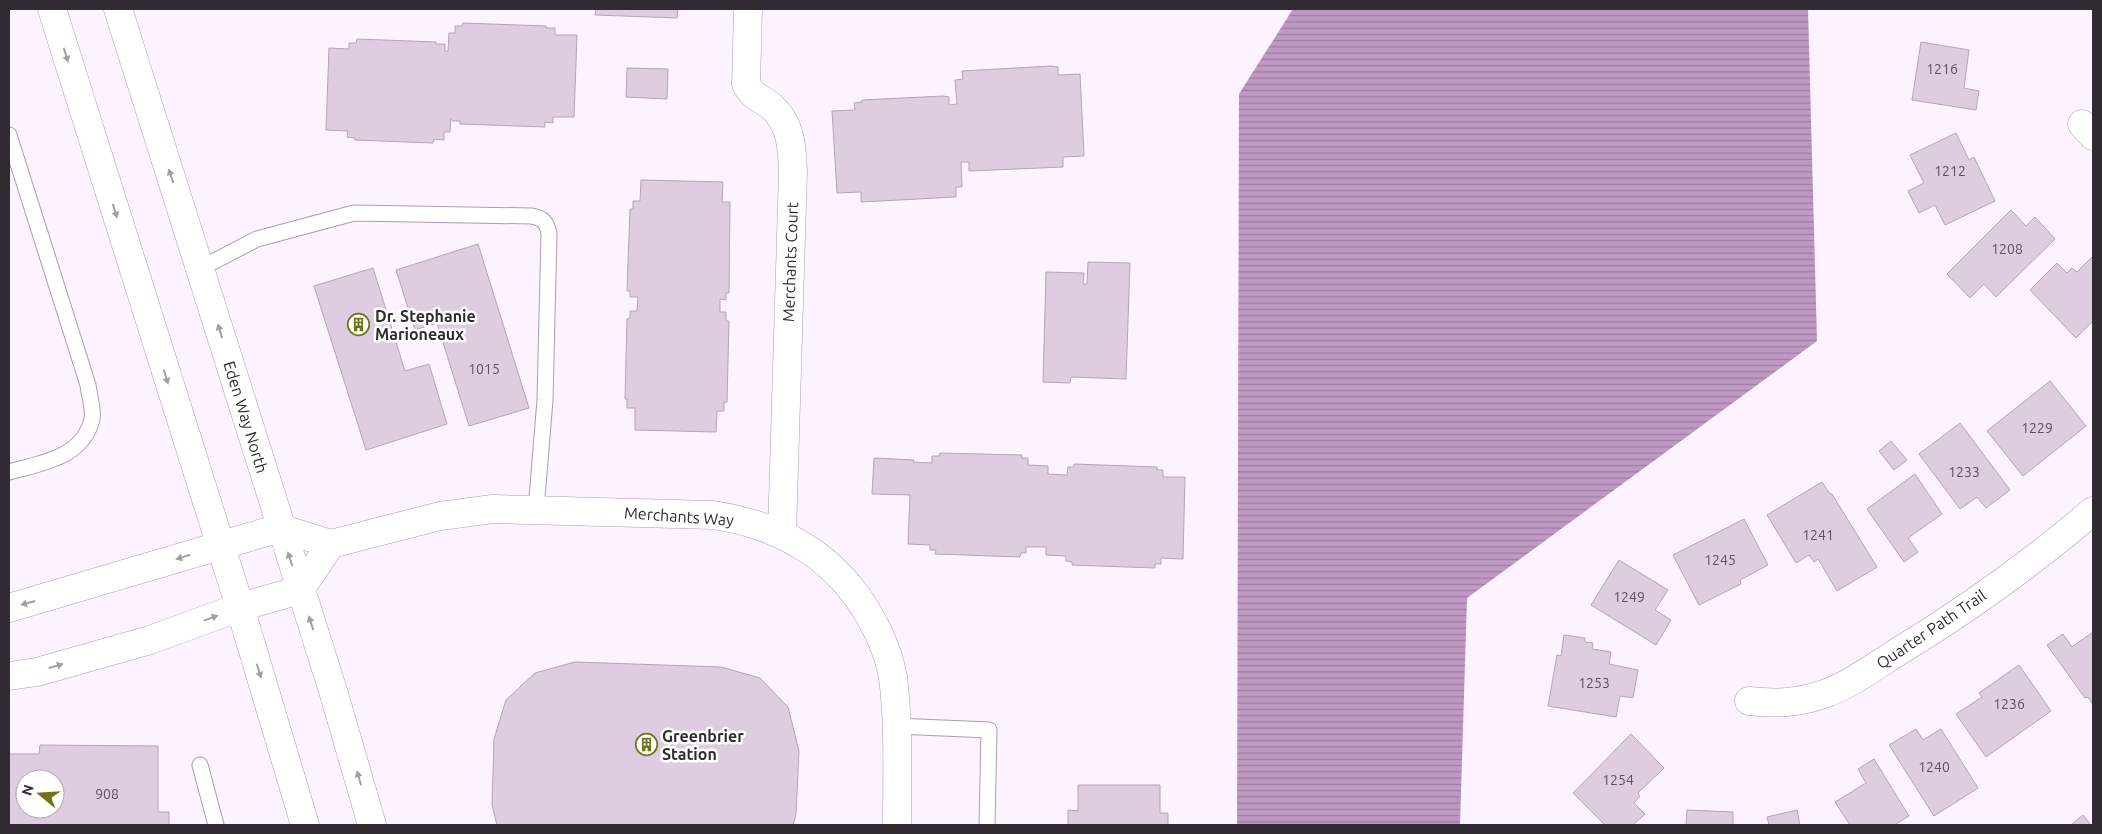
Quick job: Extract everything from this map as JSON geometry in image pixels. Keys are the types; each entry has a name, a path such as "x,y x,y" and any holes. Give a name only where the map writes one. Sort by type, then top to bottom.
{"street":[{"path":"52,9 240,607 304,825"},
{"name":"Eden Way North","path":"118,9 280,528 334,694 372,825"},
{"name":"Merchants Court","path":"748,9 746,84 750,92 771,106 784,122 792,142 793,171 782,534"},
{"name":"Merchants Way","path":"332,544 440,516 493,509 713,515 738,519 782,534 819,556 854,589 884,644 892,676 896,726 897,825"},
{"name":"Quarter Path Trail","path":"1749,701 1775,704 1795,702 1826,694 1867,672 1945,623 2068,532 2093,511"},
{"path":"9,608 280,528 332,544 300,590 240,607 150,640 37,672 9,676"}],"lane":[{"path":"9,135 88,385 92,418 83,439 63,456 9,472"},
{"path":"200,268 257,239 354,212 531,216 540,218 547,224 549,234 546,400 536,510"},
{"path":"896,726 989,730 987,825"},
{"path":"200,765 216,825"}],"shaded area":[{"path":"1293,9 1808,9 1817,341 1467,598 1460,825 1237,825 1239,94"}],"building":[{"path":"596,9 678,9 677,18 595,15"},
{"path":"463,23 546,26 546,28 555,28 555,35 577,35 574,117 553,117 553,123 545,122 545,127 460,124 460,121 453,121 451,118 450,132 444,132 444,140 434,139 433,143 355,140 355,138 347,137 348,131 326,130 329,48 349,49 349,43 356,43 357,39 436,42 436,44 445,44 445,51 448,51 449,33 455,33 455,26 462,26"},
{"path":"1921,42 1969,50 1964,88 1979,91 1976,110 1912,100"},
{"path":"1058,67 1058,75 1080,74 1084,156 1063,157 1063,167 969,171 969,162 961,162 962,187 956,187 956,197 861,202 861,192 837,193 832,111 855,110 854,103 862,102 862,100 943,96 949,97 949,105 957,104 955,80 963,79 962,71"},
{"path":"627,68 668,69 667,99 626,97"},
{"path":"1956,133 1969,160 1974,157 1995,201 1945,225 1935,205 1919,213 1908,191 1924,183 1910,155"},
{"path":"641,180 723,182 722,202 730,202 729,293 726,293 726,300 720,299 720,312 726,312 726,321 729,321 727,402 724,402 724,411 717,411 716,432 635,430 635,408 627,408 627,399 625,399 627,319 630,318 630,311 637,311 638,297 630,297 630,291 627,291 630,209 633,209 633,201 640,201"},
{"path":"2011,210 2026,226 2035,217 2055,239 1996,297 1984,284 1970,298 1947,274"},
{"path":"478,244 529,408 469,426 437,323 415,330 396,270"},
{"path":"2093,256 2093,321 2076,338 2030,290 2057,263 2067,273 2072,268 2077,272"},
{"path":"1088,262 1130,263 1126,379 1071,377 1070,383 1043,382 1046,272 1084,273 1083,284 1087,284"},
{"name":"Dr. Stephanie Marioneaux","path":"373,268 405,371 429,364 447,424 366,450 314,286"},
{"path":"2050,381 2086,426 2023,476 1987,431"},
{"path":"1960,423 2010,490 1986,508 1977,497 1960,509 1919,454"},
{"path":"1891,441 1907,460 1894,470 1879,451"},
{"path":"940,453 1022,455 1022,458 1028,458 1028,465 1048,466 1048,474 1067,475 1068,467 1074,467 1074,464 1157,467 1157,470 1163,470 1163,477 1185,477 1183,559 1161,558 1161,564 1155,564 1155,568 1072,565 1072,562 1066,561 1066,556 1046,555 1046,547 1026,547 1026,553 1021,553 1020,557 935,554 936,550 930,550 930,545 908,544 910,495 872,494 874,458 932,463 932,456 939,456"},
{"path":"1915,474 1942,514 1908,538 1918,552 1904,562 1867,509"},
{"path":"1822,482 1830,494 1832,494 1877,567 1837,591 1818,559 1814,562 1809,555 1796,563 1767,515"},
{"path":"1744,519 1768,565 1740,580 1741,584 1699,605 1673,555"},
{"path":"1619,560 1668,590 1655,610 1671,620 1656,645 1591,605"},
{"path":"2093,632 2093,705 2088,697 2085,698 2047,645 2063,634 2072,647"},
{"path":"1564,635 1585,638 1585,642 1593,643 1592,649 1611,652 1609,664 1638,670 1633,698 1620,696 1616,717 1548,706 1557,655 1561,656"},
{"name":"Greenbrier Station","path":"575,662 721,667 760,678 788,707 799,751 796,814 793,825 497,825 492,805 494,739 506,700 535,673"},
{"path":"2019,665 2051,711 1986,757 1956,714 1982,697 1979,693"},
{"path":"1916,729 1923,740 1941,729 1978,788 1934,816 1889,745"},
{"path":"1631,734 1664,768 1638,793 1640,796 1634,803 1645,814 1633,825 1605,825 1573,793"},
{"path":"40,745 158,746 158,812 169,812 169,825 9,825 9,754 39,754"},
{"path":"1874,759 1909,816 1894,825 1850,825 1835,802 1866,783 1858,769"},
{"path":"1078,785 1160,785 1160,813 1168,813 1168,825 1068,825 1068,810 1078,811"},
{"path":"1687,810 1733,812 1733,825 1686,825"},
{"path":"1797,810 1800,825 1769,825 1767,817"},
{"path":"2083,815 2091,825 2071,825"}],"place":[{"name":"Dr. Stephanie Marioneaux","path":"359,325"},
{"name":"Greenbrier Station","path":"646,745"}]}
